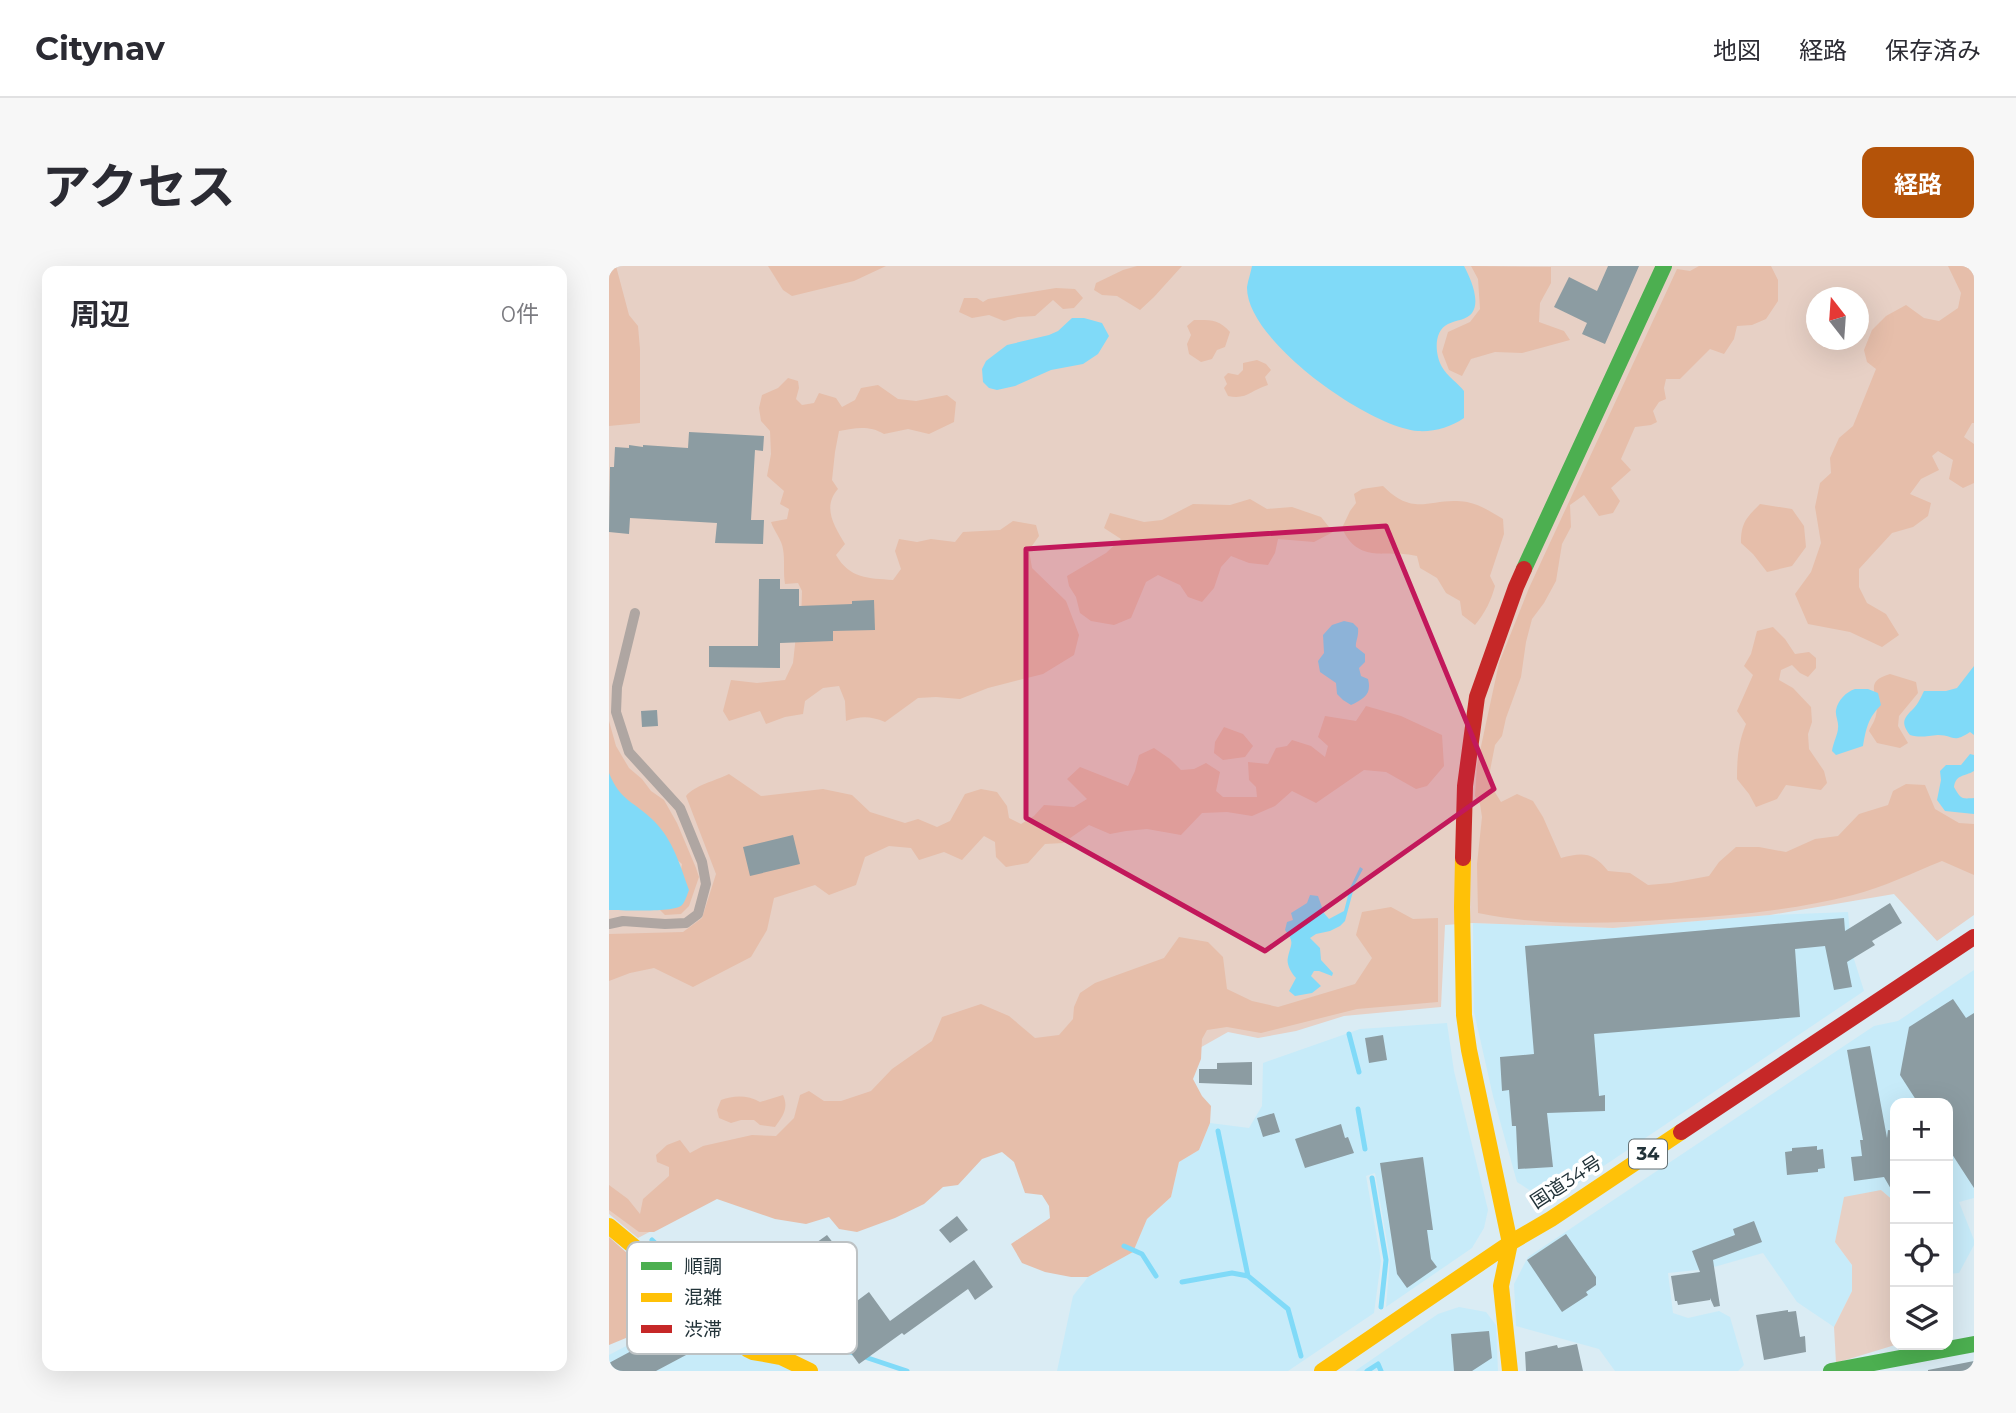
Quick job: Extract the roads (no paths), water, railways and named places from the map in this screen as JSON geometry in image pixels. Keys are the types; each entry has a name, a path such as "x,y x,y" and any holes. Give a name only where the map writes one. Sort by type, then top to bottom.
{"main road":[{"path":"1510,1371 1501,1286 1510,1242 1464,1015 1462,906 1465,786 1477,698 1516,587 1664,266"},
{"name":"国道34号","path":"1322,1371 1510,1242 1551,1219 1974,937"},
{"path":"609,1226 628,1242"},
{"path":"1831,1371 1974,1344"},
{"path":"764,1354 781,1357 810,1371"}],"lane":[{"path":"609,923 686,923 698,914 706,884 702,862 680,808 629,752 616,712 617,687 635,613"}],"water":[{"path":"1252,266 1464,266 1474,289 1474,308 1467,317 1443,327 1437,344 1442,367 1464,391 1464,418 1430,431 1397,426 1342,398 1314,378 1266,332 1252,309 1247,287"},
{"path":"1072,318 1102,323 1109,336 1098,354 1083,364 1051,370 1015,386 997,390 989,388 983,382 982,369 986,361 1007,345 1049,335 1058,331"},
{"path":"1344,621 1353,623 1358,628 1356,647 1365,654 1365,662 1359,668 1361,676 1368,679 1369,684 1366,695 1351,705 1337,694 1336,683 1320,672 1318,661 1324,653 1323,635 1332,625"},
{"path":"1974,666 1974,735 1970,732 1956,738 1943,735 1910,735 1905,727 1905,720 1924,691 1957,688"},
{"path":"1855,689 1868,689 1878,693 1881,705 1868,724 1863,746 1836,755 1832,751 1838,730 1837,706 1843,697"},
{"path":"1970,754 1974,755 1974,771 1959,778 1954,787 1962,797 1974,798 1974,814 1945,811 1937,800 1940,771 1946,765 1961,765"},
{"path":"609,773 618,790 661,828 671,845 689,890 683,904 677,908 609,910"},
{"path":"1360,867 1363,869 1355,884 1345,921 1330,931 1310,938 1320,948 1321,960 1333,973 1332,976 1314,971 1311,976 1321,986 1312,993 1295,996 1289,991 1296,978 1288,965 1291,941 1285,930 1287,922 1293,920 1291,913 1307,903 1310,895 1318,896 1329,919 1344,911 1350,888"}],"waterway":[{"path":"1349,1034 1359,1072"},
{"path":"1358,1109 1365,1149"},
{"path":"1218,1131 1248,1276"},
{"path":"1372,1178 1386,1260 1381,1307"},
{"path":"1124,1246 1142,1254 1156,1276"},
{"path":"1182,1282 1232,1273 1248,1276 1288,1309 1301,1356"},
{"path":"856,1354 907,1371"},
{"path":"1367,1371 1378,1364 1381,1371"}]}
